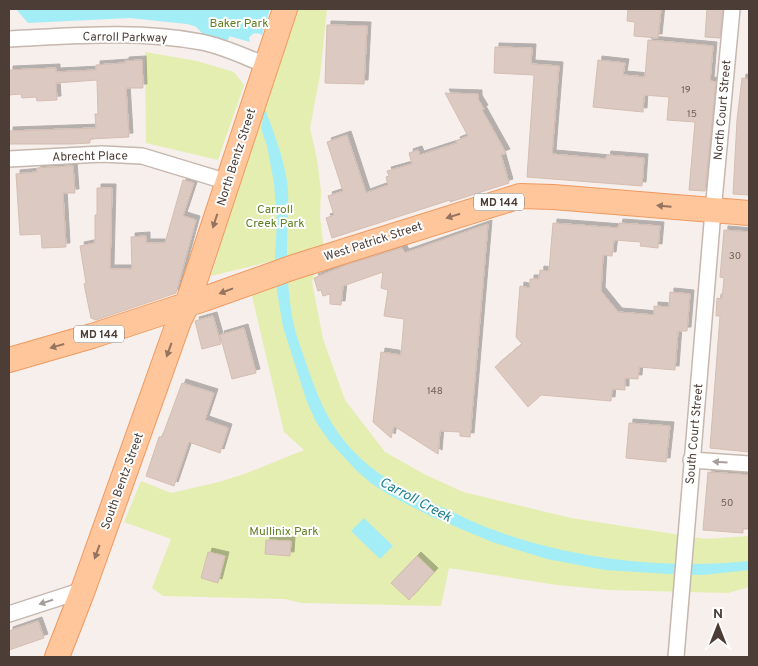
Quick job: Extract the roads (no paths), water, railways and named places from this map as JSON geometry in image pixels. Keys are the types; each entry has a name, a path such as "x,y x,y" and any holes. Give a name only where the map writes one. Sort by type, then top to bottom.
{"main road":[{"name":"North Bentz Street","path":"187,304 285,9"},
{"name":"West Patrick Street","path":"9,360 92,336 294,267 520,196 749,213"},
{"name":"South Bentz Street","path":"57,657 187,304"}],"street":[{"name":"North Court Street","path":"713,211 732,9"},
{"name":"Carroll Parkway","path":"9,39 110,34 158,36 203,42 266,65"},
{"name":"Abrecht Place","path":"9,159 102,154 142,156 228,182"},
{"name":"South Court Street","path":"676,657 713,211"},
{"path":"692,460 749,464"},
{"path":"9,614 83,590"}],"water":[{"name":"Baker Park","path":"16,9 270,9 262,35 253,34 249,38 250,42 187,24 130,18 28,23"},
{"path":"265,109 281,154 287,181 287,270 294,326 322,405 339,434 357,455 381,475 408,491 477,524 524,540 587,555 620,560 686,564 749,561 749,570 703,575 669,574 605,570 547,559 492,542 430,516 391,496 372,484 357,471 329,441 316,422 307,402 283,327 277,291 275,258 277,222 274,183 267,146 261,128"},
{"path":"364,518 393,546 380,559 351,531"}],"waterway":[{"name":"Carroll Creek","path":"196,9 218,33"}],"park label":[{"name":"Carroll Creek Park","path":"275,216"},
{"name":"Mullinix Park","path":"284,531"}]}
